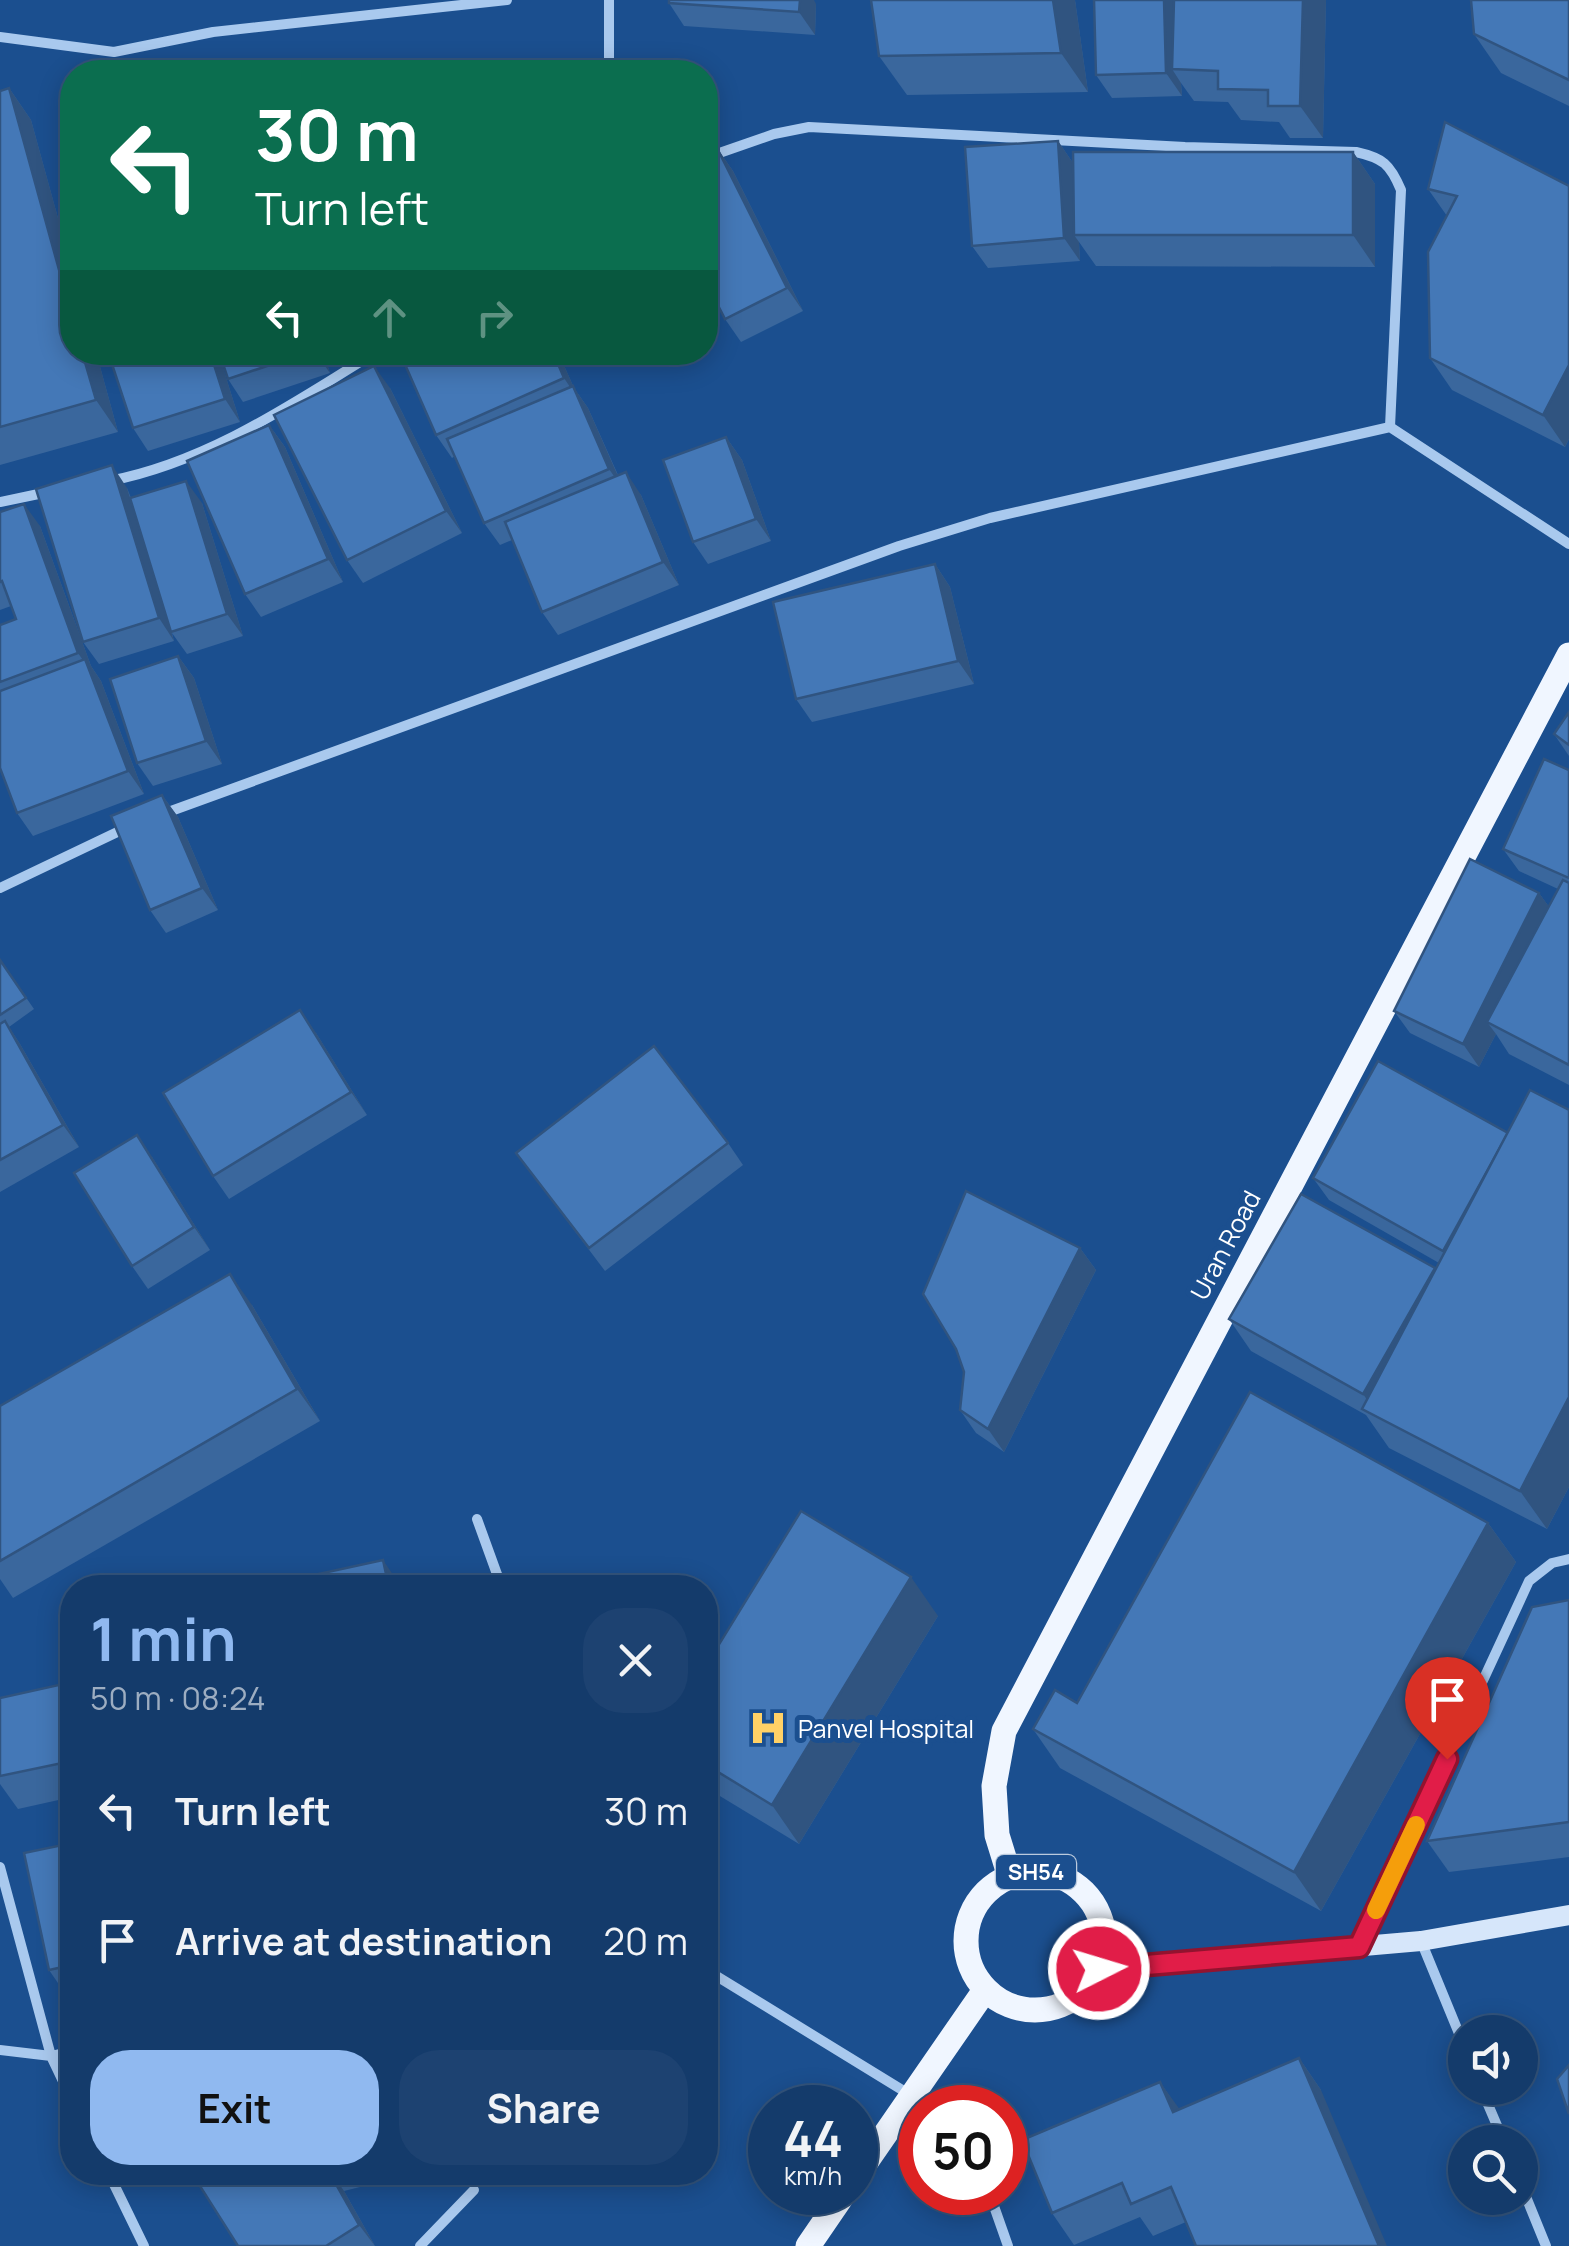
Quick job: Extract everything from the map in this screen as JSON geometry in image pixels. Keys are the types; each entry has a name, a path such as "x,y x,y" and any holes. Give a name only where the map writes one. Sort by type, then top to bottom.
{"main road":[{"name":"Uran Road","path":"1010,1876 997,1835 994,1786 1004,1731 1569,654"},
{"name":"SH54","path":"985,1990 970,1967 966,1941 971,1914 986,1892 1010,1876 1036,1872 1063,1878 1085,1893 1099,1916 1105,1942 1099,1969"},
{"path":"920,2085 985,1990 1008,2005 1034,2011 1061,2006 1084,1990 1099,1969 1421,1941 1569,1915"},
{"path":"878,2145 898,2116"},
{"path":"808,2246 829,2215"}],"street":[{"path":"0,37 114,52 213,32 507,0"},
{"path":"609,0 609,60"},
{"path":"718,153 774,134 809,127 1356,152 1378,157 1393,171 1401,190 1390,428"},
{"path":"88,485 186,458 250,430 355,365"},
{"path":"154,817 863,559 990,518 1390,428 1569,544"},
{"path":"0,502 53,492"},
{"path":"0,888 135,824"},
{"path":"477,1519 497,1575"},
{"path":"1359,1947 1530,1581 1552,1562 1569,1559"},
{"path":"0,1867 51,2056 60,2075"},
{"path":"1421,1941 1451,2015"},
{"path":"718,1977 898,2087"},
{"path":"0,2050 60,2054"},
{"path":"892,2125 898,2129"},
{"path":"114,2185 144,2246"},
{"path":"420,2246 474,2190"},
{"path":"997,2215 1008,2246"},
{"path":"1533,2215 1546,2246"}],"building":[{"path":"669,0 800,0 799,12"},
{"path":"871,0 1053,0 1061,53 879,56"},
{"path":"1094,0 1164,0 1166,73 1096,75"},
{"path":"1174,0 1303,0 1300,106 1268,106 1268,90 1218,89 1218,71 1172,69"},
{"path":"1471,0 1569,0 1569,80 1474,34"},
{"path":"9,88 60,273 60,365 86,365 96,400 0,427 0,91"},
{"path":"1445,122 1569,186 1569,365 1543,415 1430,358 1428,252 1457,196 1428,189"},
{"path":"1058,141 1064,238 972,246 965,147"},
{"path":"718,150 787,288 725,319 718,305"},
{"path":"1073,152 1353,152 1353,235 1074,235"},
{"path":"112,365 214,365 225,399 133,428"},
{"path":"223,365 270,365 228,379"},
{"path":"405,365 558,365 564,378 436,435"},
{"path":"374,366 446,511 347,560 274,415"},
{"path":"573,386 609,469 484,523 447,439"},
{"path":"269,425 328,559 245,594 187,461"},
{"path":"726,437 756,519 693,542 663,460"},
{"path":"112,465 159,618 83,642 36,489"},
{"path":"626,472 663,562 542,612 505,522"},
{"path":"186,481 227,614 171,632 130,498"},
{"path":"24,504 78,653 0,682 0,625 16,619 0,582 0,512"},
{"path":"935,564 958,661 796,699 773,602"},
{"path":"178,656 206,741 137,763 110,679"},
{"path":"85,659 128,771 17,813 0,768 0,691"},
{"path":"1569,712 1569,745 1554,734"},
{"path":"1544,759 1569,770 1569,878 1503,849"},
{"path":"162,795 202,888 150,910 111,816"},
{"path":"1470,859 1539,893 1463,1044 1394,1011"},
{"path":"1563,880 1569,883 1569,1065 1487,1022"},
{"path":"0,960 26,998 0,1015"},
{"path":"300,1010 351,1092 213,1176 163,1093"},
{"path":"5,1021 63,1125 0,1160 0,1024"},
{"path":"654,1046 728,1143 589,1248 516,1153"},
{"path":"1378,1061 1508,1133 1443,1251 1313,1178"},
{"path":"1530,1090 1569,1110 1569,1397 1520,1491 1362,1409"},
{"path":"137,1135 194,1227 132,1266 74,1173"},
{"path":"966,1191 1080,1248 988,1429 960,1410 964,1372 956,1349 923,1294"},
{"path":"1301,1194 1435,1268 1363,1394 1229,1319"},
{"path":"230,1274 297,1389 0,1561 0,1406"},
{"path":"1250,1392 1488,1523 1294,1872 1033,1729 1055,1690 1077,1703"},
{"path":"801,1511 911,1577 772,1805 718,1772 718,1646"},
{"path":"383,1560 386,1575 314,1575"},
{"path":"1569,1600 1569,1822 1427,1841 1532,1607"},
{"path":"60,1685 60,1764 0,1776 0,1698"},
{"path":"60,1846 60,1968 49,1970 24,1853"},
{"path":"1299,2058 1379,2246 1196,2246 1171,2187 1131,2204 1122,2183 1052,2213 1028,2155 1028,2137 1160,2082 1173,2112"},
{"path":"1569,2065 1569,2114 1557,2079"},
{"path":"199,2185 336,2185 359,2225 326,2246 238,2246"}],"slow traffic":[{"path":"1376,1910 1416,1825"}],"place":[{"name":"Panvel Hospital","path":"768,1728"}],"route":[{"path":"1099,1969 1359,1947 1447,1759"}]}
